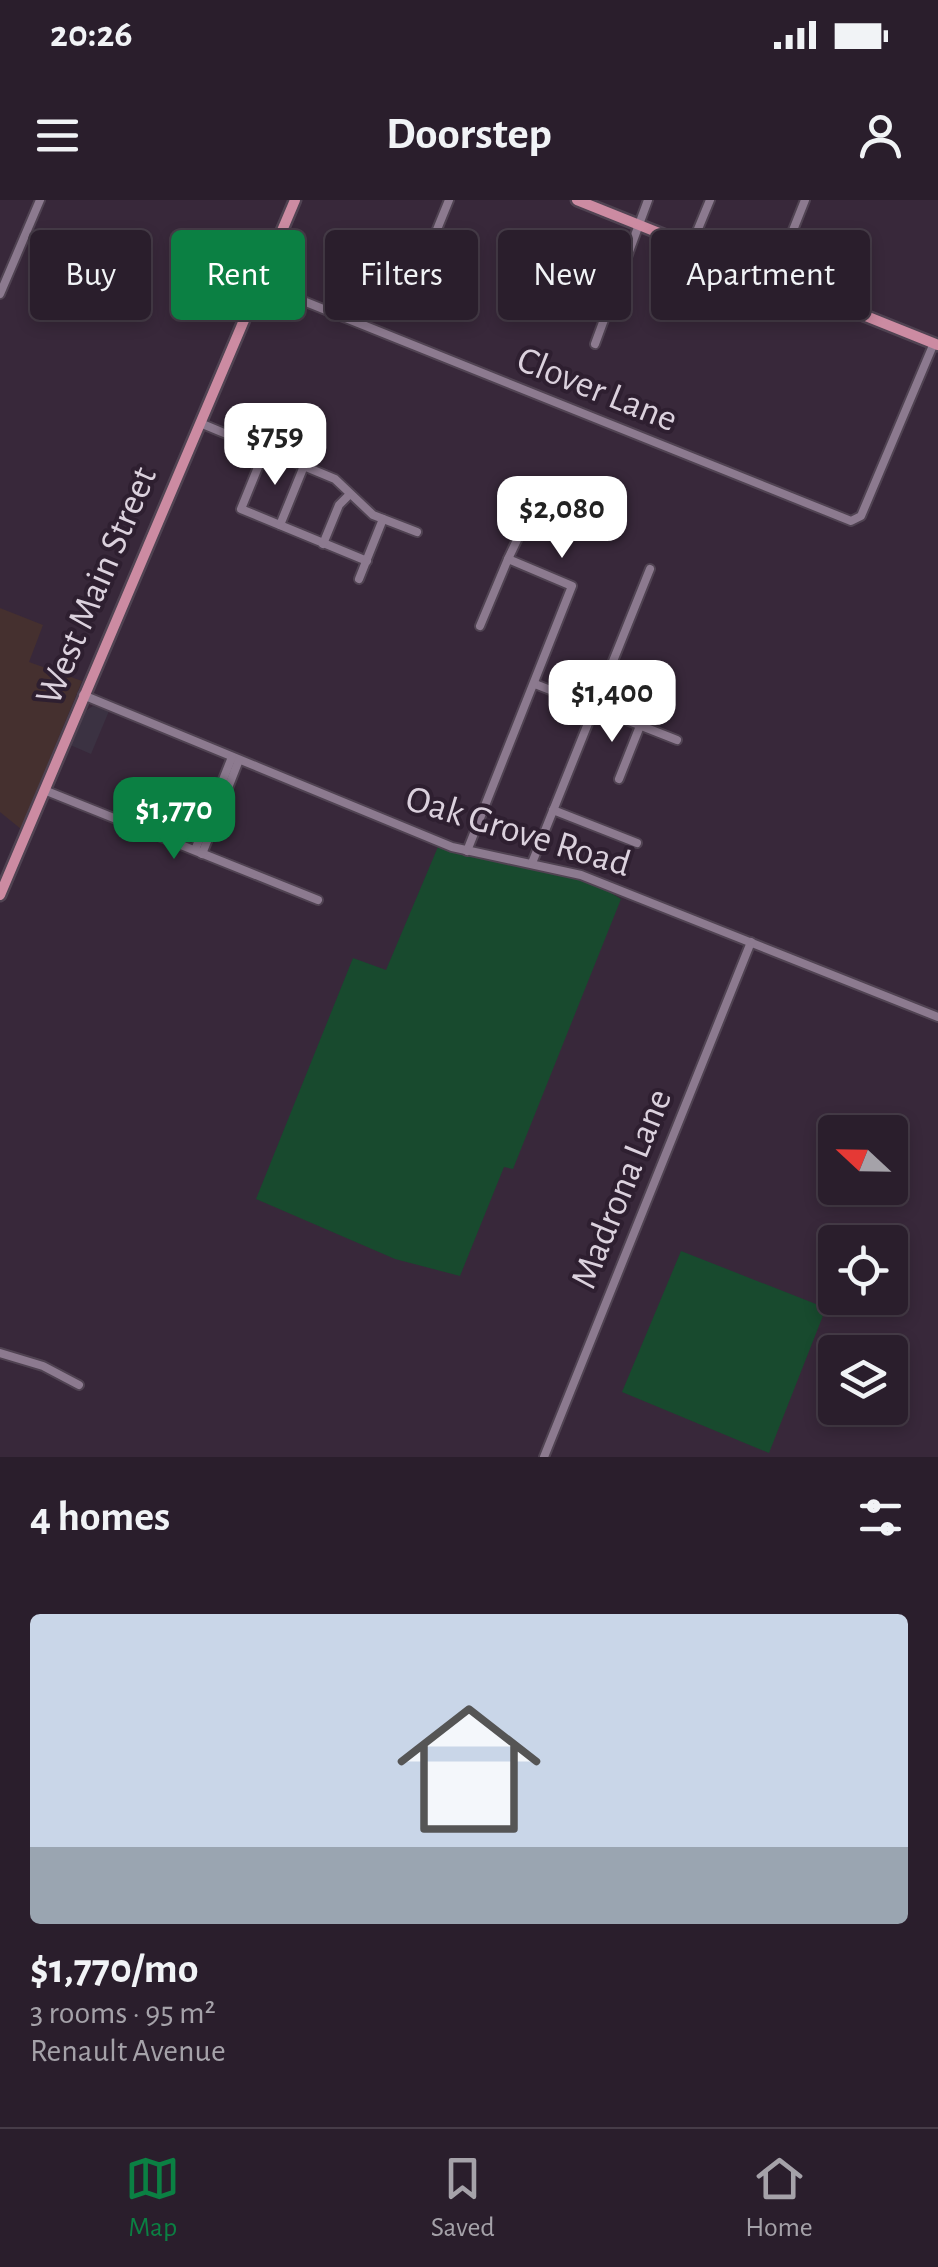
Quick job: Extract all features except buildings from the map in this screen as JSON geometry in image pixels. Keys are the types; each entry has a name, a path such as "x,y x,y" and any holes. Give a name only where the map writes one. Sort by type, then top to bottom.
{"main road":[{"path":"283,230 295,200"},
{"path":"577,200 651,230"},
{"path":"870,317 936,344"},
{"name":"West Main Street","path":"0,895 245,320"}],"street":[{"path":"0,294 40,200"},
{"path":"438,230 450,200"},
{"path":"596,344 648,200"},
{"path":"698,230 710,200"},
{"path":"794,230 806,200"},
{"name":"Clover Lane","path":"305,302 840,517 858,520 936,344"},
{"path":"200,423 335,479 360,506 417,532"},
{"path":"265,450 241,509 366,562"},
{"path":"280,525 304,466"},
{"path":"323,544 339,504 350,494"},
{"path":"359,579 384,518"},
{"path":"480,626 526,521"},
{"path":"467,852 572,586 508,559"},
{"path":"532,863 650,570"},
{"path":"535,684 677,740"},
{"name":"Oak Grove Road","path":"83,696 467,852 581,874 938,1017"},
{"path":"619,779 640,726"},
{"path":"199,852 235,759"},
{"path":"44,790 318,900"},
{"path":"553,810 637,843"},
{"name":"Madrona Lane","path":"544,1457 751,942"},
{"path":"0,1353 44,1366 80,1385"}],"shaded area":[{"path":"0,608 43,625 29,662 82,681 21,829 0,812"},
{"path":"93,706 109,711 91,754 68,744 81,714"}],"green space":[{"path":"440,842 581,875 621,899 513,1169 504,1167 460,1276 395,1259 256,1199 353,958 386,970"},
{"path":"681,1251 818,1305 818,1315 823,1315 769,1453 622,1392"}]}
